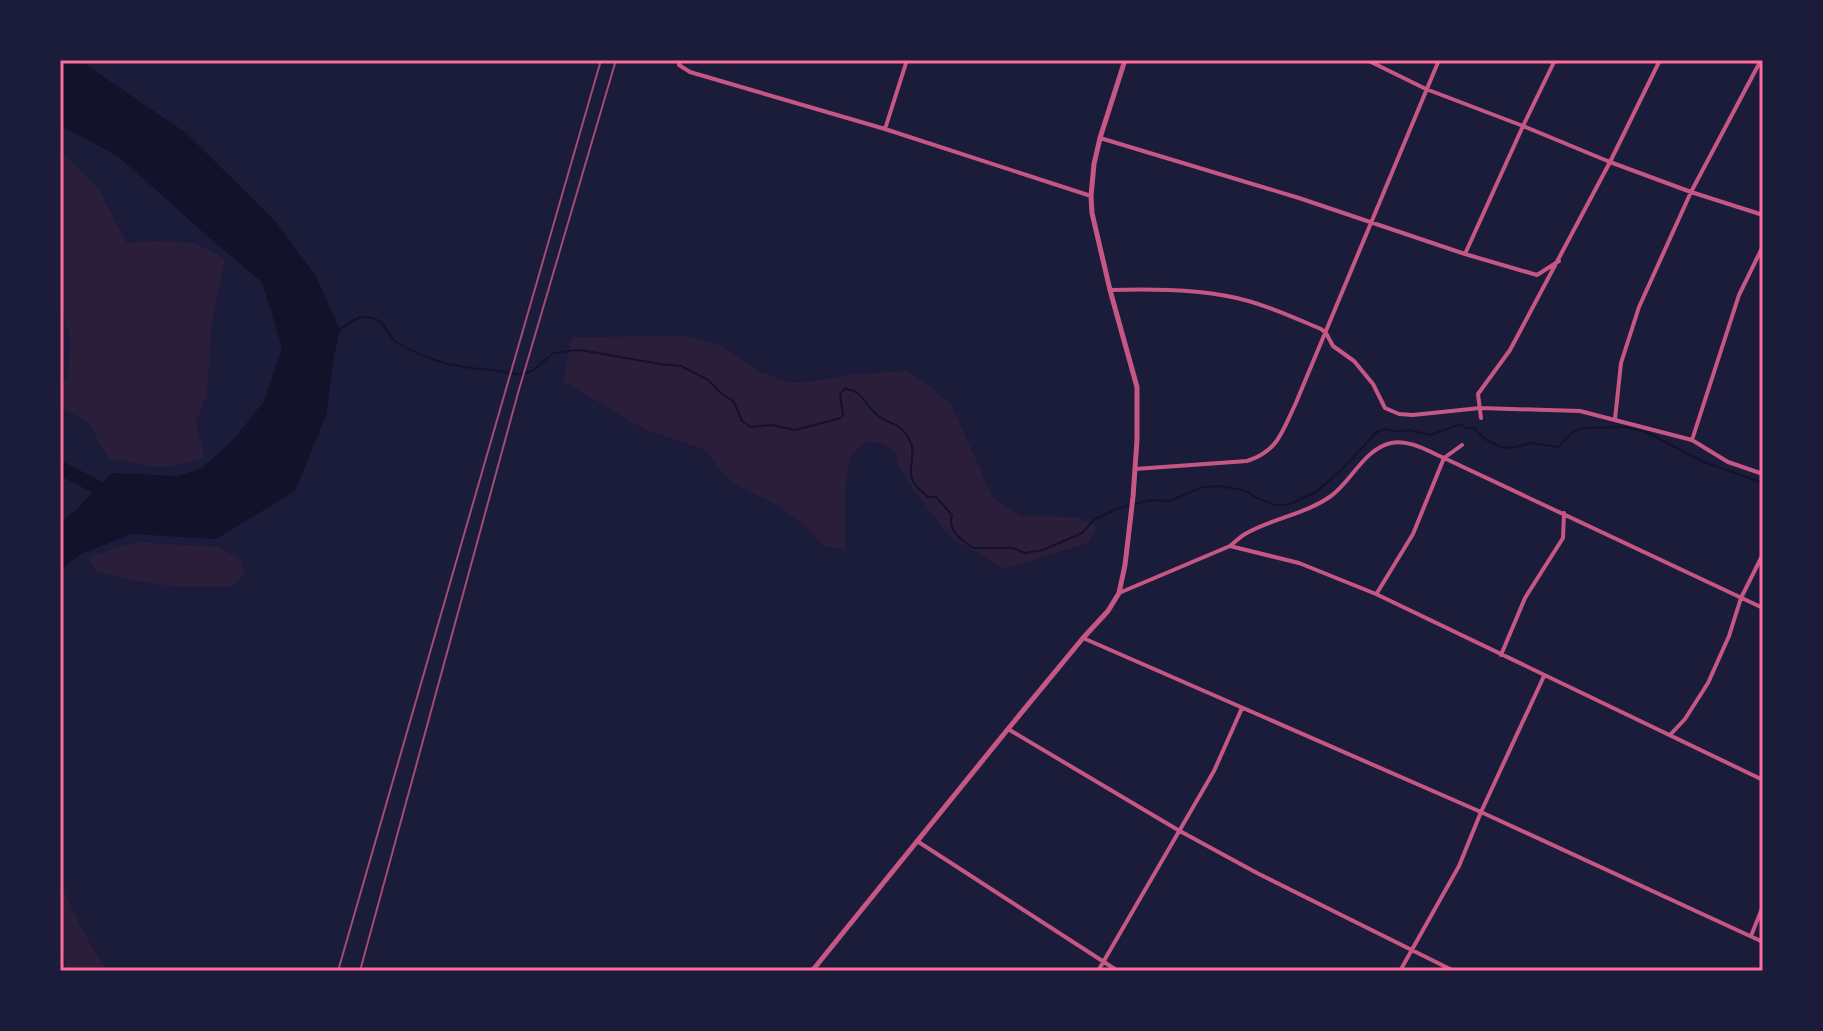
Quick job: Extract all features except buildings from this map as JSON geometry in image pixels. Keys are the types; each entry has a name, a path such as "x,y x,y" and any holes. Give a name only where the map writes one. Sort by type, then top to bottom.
{"street":[{"path":"885,129 907,60"},
{"path":"812,971 1108,611 1119,593 1131,520 1137,387 1110,290 1091,196 1100,138 1125,60"},
{"path":"1367,60 1426,89 1610,162 1763,215"},
{"path":"1135,469 1247,461 1262,456 1273,447 1326,333 1439,60"},
{"path":"1465,254 1555,60"},
{"path":"1481,418 1478,394 1510,350 1559,261 1660,60"},
{"path":"1615,419 1621,363 1639,307 1691,192 1759,62"},
{"path":"679,63 690,72 885,129 1091,196"},
{"path":"1100,138 1537,275 1559,261"},
{"path":"1692,440 1739,295 1763,246"},
{"path":"1110,290 1164,289 1227,296 1270,308 1321,329 1333,346 1354,361 1373,384 1385,408 1399,414 1480,408 1580,411 1692,440 1728,462 1763,474"},
{"path":"1119,593 1230,546 1245,534 1303,512 1333,495 1364,460 1386,444 1400,442 1416,445 1763,608"},
{"path":"1376,594 1413,534 1444,458 1462,445"},
{"path":"1501,655 1525,598 1563,538 1564,513"},
{"path":"1230,546 1299,563 1376,594 1763,780"},
{"path":"1670,735 1685,719 1708,683 1729,636 1741,598 1763,554"},
{"path":"1083,638 1481,812 1763,942"},
{"path":"1400,971 1459,866 1544,676"},
{"path":"1098,971 1214,771 1242,708"},
{"path":"1008,729 1257,873 1454,971"},
{"path":"917,841 1118,971"},
{"path":"1751,936 1763,906"}],"shaded area":[{"path":"60,60 79,60 186,133 275,221 316,276 340,330 327,413 295,491 216,539 132,534 81,554 60,571 60,523 112,473 178,476 202,468 234,439 264,401 282,347 262,282 119,157 60,125"},
{"path":"60,151 99,190 127,243 195,243 225,259 212,321 207,394 196,422 205,458 160,468 108,458 88,422 60,407 60,378 67,380 71,340 60,304"},
{"path":"687,336 719,345 761,372 792,383 906,371 951,404 992,496 1021,516 1077,517 1097,526 1089,543 1004,569 950,537 898,466 895,452 883,444 866,442 852,456 847,475 846,549 825,547 803,524 777,505 730,482 705,450 644,429 563,381 572,337"},
{"path":"137,542 217,547 238,557 245,574 231,587 180,587 97,572 88,557"},
{"path":"60,880 81,927 108,971 66,971 60,930"}],"waterway":[{"path":"340,329 360,317 367,317 379,321 394,340 421,355 456,366 516,374 532,371 553,353 577,350 681,366 708,380 734,402 742,421 751,427 772,425 795,430 841,418 840,394 844,389 850,390 859,395 877,415 906,434 912,446 911,473 914,483 928,497 936,497 952,515 951,526 956,534 973,548 1013,548 1025,553 1043,550 1082,533 1095,519 1119,508 1151,500 1169,501 1203,487 1243,490 1275,505 1288,505 1316,492 1377,432 1385,429 1430,435 1461,424 1474,428 1485,439 1501,447 1512,448 1531,443 1559,447 1572,432 1584,428 1625,427 1646,432 1704,462 1763,483"},
{"path":"60,468 113,495"}],"railway":[{"path":"338,971 601,60"},
{"path":"360,971 518,393 616,60"}]}
